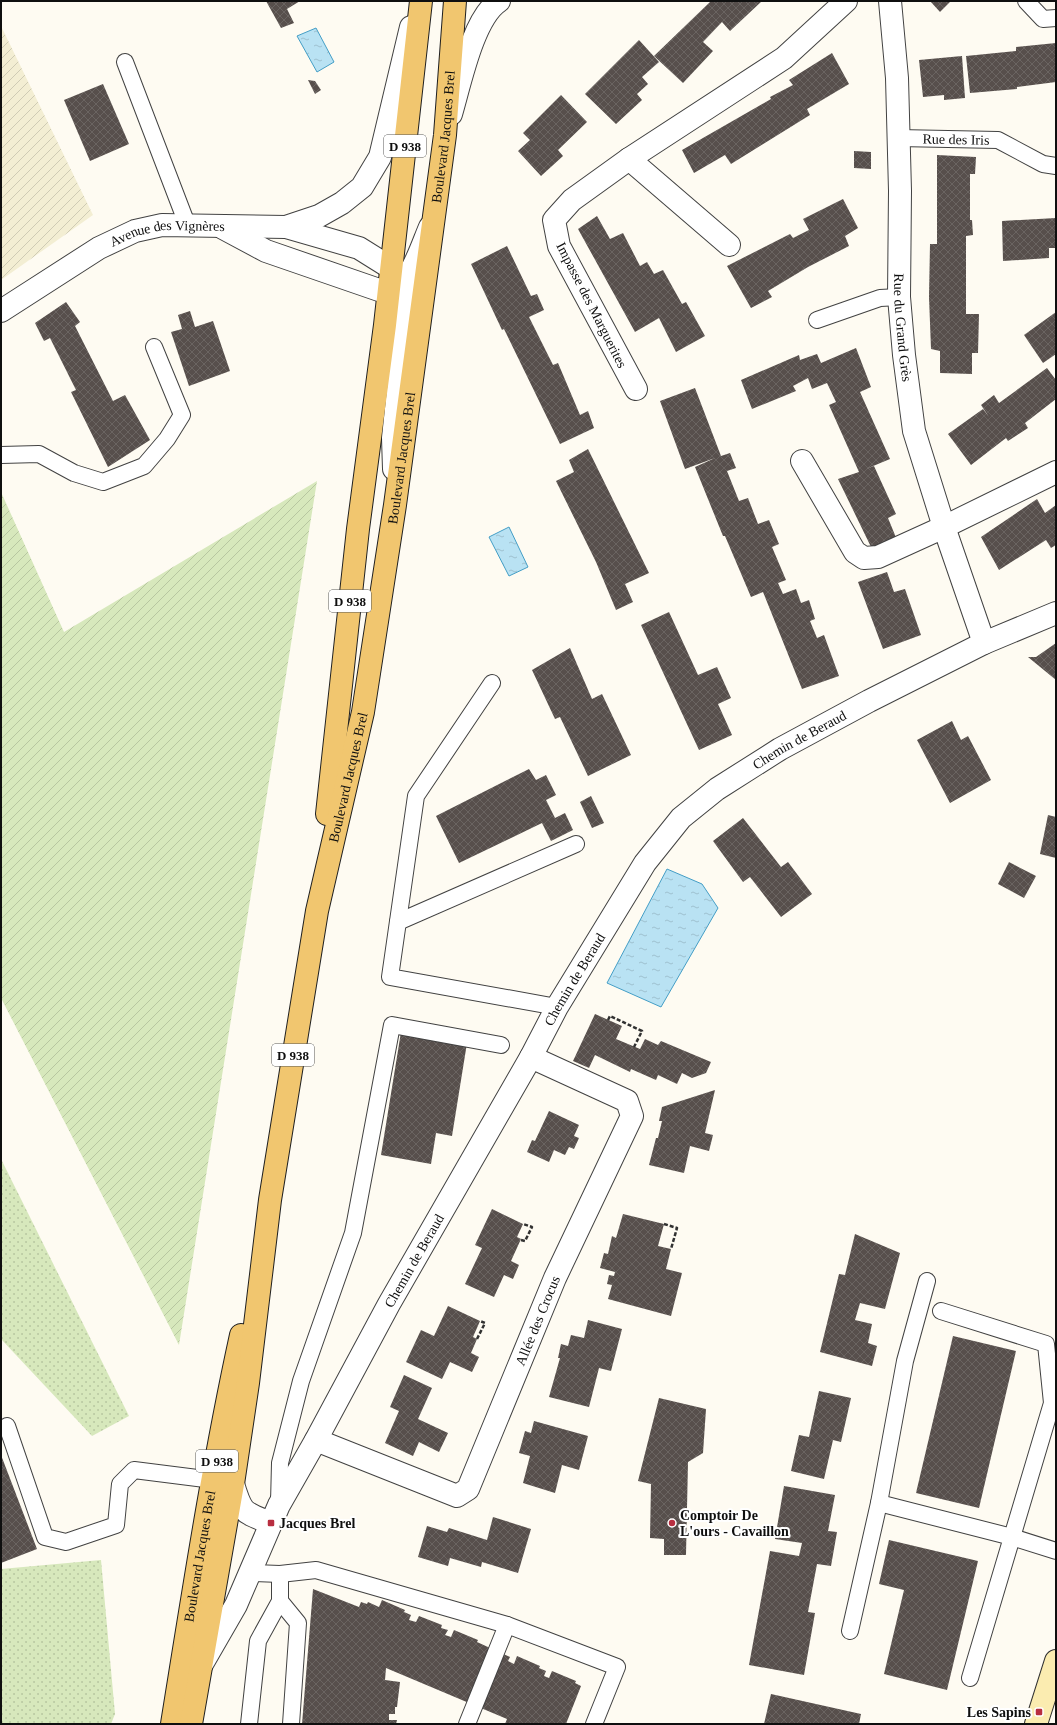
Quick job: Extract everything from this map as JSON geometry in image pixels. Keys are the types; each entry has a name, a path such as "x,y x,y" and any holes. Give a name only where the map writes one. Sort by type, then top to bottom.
{"main road":[{"name":"Boulevard Jacques Brel","path":"172,1724 191,1604 248,1383 270,1200 317,911 357,537 395,280 421,1"},
{"name":"Boulevard Jacques Brel","path":"317,911 363,712 395,505 445,135 455,1"},
{"name":"Boulevard Jacques Brel","path":"191,1724 200,1669 223,1482"},
{"path":"1036,1724 1055,1667"}],"street":[{"path":"286,227 319,216 342,203 362,188 380,157 417,1"},
{"path":"445,135 468,57 480,24 494,5 499,1"},
{"name":"Impasse des Marguerites","path":"636,389 559,246 554,220 572,200 629,159 784,58 846,1"},
{"name":"Rue du Grand Grès","path":"890,1 897,78 899,297 904,355 914,431 944,527 984,643"},
{"path":"629,159 729,245"},
{"path":"395,280 434,217"},
{"name":"Avenue des Vignères","path":"1,311 99,248 128,235 162,225 188,224 220,226 266,252 379,290 395,280"},
{"path":"220,226 286,227 359,248 408,293 393,438 395,505"},
{"path":"802,461 855,552 864,558 878,557 944,527 1056,472"},
{"name":"Chemin de Beraud","path":"200,1669 236,1605 275,1514 389,1304 531,1057 557,1007 645,863 681,818 717,789 780,749 869,701 984,643 1056,613"},
{"name":"Allée des Crocus","path":"316,1440 457,1496 468,1489 555,1278 632,1116 626,1101 531,1057"},
{"path":"223,1482 247,1514 275,1514"}],"lane":[{"path":"1026,1 1043,19 1056,18"},
{"path":"125,62 188,224"},
{"name":"Rue des Iris","path":"898,138 998,140 1043,164 1056,166"},
{"path":"817,320 880,298 899,297"},
{"path":"1,455 39,454 74,473 103,482 144,466 167,440 182,415 154,347"},
{"path":"492,683 416,796 390,977 557,1007"},
{"path":"398,922 576,844"},
{"path":"275,1514 280,1463 301,1381 353,1233 392,1025 501,1045"},
{"path":"850,1631 879,1503 905,1361 927,1281"},
{"path":"941,1311 1046,1344 1052,1403 970,1678"},
{"path":"7,1426 46,1537 52,1539 66,1542 116,1525 120,1484 134,1470 223,1482"},
{"path":"879,1503 1012,1537 1056,1551"},
{"path":"251,1572 280,1574 316,1570 508,1625 617,1667 594,1724"},
{"path":"249,1724 258,1641 280,1601 280,1574"},
{"path":"280,1601 298,1623 291,1724"},
{"path":"467,1724 508,1625"}],"path":[{"path":"608,1020 610,1016 642,1031 634,1047"},
{"path":"521,1240 525,1241 532,1227 523,1224"},
{"path":"664,1224 677,1228 671,1249"},
{"path":"477,1340 485,1323 480,1321"}],"shaded area":[{"path":"1,26 93,215 1,280"}],"green space":[{"path":"317,481 179,1345 1,998 1,492 64,632"},
{"path":"1,1159 129,1416 92,1436 1,1339"},
{"path":"101,1560 115,1714 111,1724 1,1724 1,1569"}],"water":[{"path":"316,28 334,62 317,72 297,36"},
{"path":"509,527 528,567 509,576 489,537"},
{"path":"667,869 702,884 718,908 661,1007 607,983"}],"building":[{"path":"266,1 300,1 287,9 294,23 281,28"},
{"path":"711,1 762,1 730,31 722,22 703,42 713,51 683,83 654,56"},
{"path":"930,1 951,1 940,12"},
{"path":"639,40 659,62 642,77 648,84 637,94 642,100 616,124 585,94"},
{"path":"1056,43 1056,82 1017,87 1017,89 970,93 966,56 1016,51 1016,47"},
{"path":"832,53 849,84 807,109 810,115 731,164 725,155 694,173 682,150 771,99 770,97 793,85 789,80"},
{"path":"962,56 965,98 944,100 944,95 923,97 919,60"},
{"path":"308,80 315,81 321,90 315,94"},
{"path":"103,84 129,144 90,161 64,100"},
{"path":"561,95 587,122 558,150 563,156 541,176 518,151 530,140 523,133"},
{"path":"854,151 871,152 871,169 854,168"},
{"path":"937,155 976,157 975,174 970,174 970,220 972,220 973,235 966,236 966,314 979,314 978,353 972,353 972,374 940,373 940,351 931,349 929,297 930,244 937,244"},
{"path":"843,199 858,228 845,236 849,246 808,267 768,291 772,297 751,308 727,266 790,234 793,238 809,230 803,219"},
{"path":"597,216 610,239 623,233 640,266 647,262 654,274 663,270 682,304 686,302 705,336 676,352 659,318 635,332 578,229"},
{"path":"1056,218 1056,248 1049,248 1049,258 1003,261 1002,221"},
{"path":"507,246 531,296 537,294 544,310 529,317 553,365 558,363 580,415 588,411 594,428 560,444 504,329 502,330 471,264"},
{"path":"66,302 80,322 75,326 113,401 125,395 150,440 108,467 71,392 76,390 50,338 44,341 35,323"},
{"path":"190,311 195,327 213,321 230,371 189,386 171,332 182,329 178,315"},
{"path":"1056,312 1056,354 1043,363 1024,335"},
{"path":"856,348 871,387 860,392 890,459 866,469 874,466 896,514 888,518 897,540 872,549 838,479 859,472 829,405 836,402 827,383 812,389 808,378 793,386 796,391 752,409 741,380 799,355 800,360 817,354 821,363"},
{"path":"1047,368 1056,380 1056,399 1025,423 1028,428 1008,441 1006,438 971,465 948,434 983,409 989,417 981,405 994,395 999,403"},
{"path":"695,388 721,456 730,453 736,468 727,471 739,501 748,498 758,524 769,520 779,544 772,547 786,580 778,583 783,594 796,589 801,603 809,600 815,619 810,621 817,638 824,635 839,676 802,689 763,592 751,597 725,536 723,536 695,467 715,458 685,469 660,401"},
{"path":"588,449 649,573 625,584 633,602 616,610 596,562 556,481 574,472 569,460"},
{"path":"1037,499 1045,513 1056,505 1056,545 1051,548 1046,540 999,570 981,537"},
{"path":"887,572 894,592 905,589 921,635 883,649 858,582"},
{"path":"669,612 698,675 717,667 731,698 718,704 732,735 699,750 641,625"},
{"path":"1056,643 1056,680 1028,657 1036,657"},
{"path":"570,648 592,699 602,694 631,755 588,776 560,717 555,719 532,670"},
{"path":"952,721 961,740 968,736 991,780 950,803 917,740"},
{"path":"529,769 536,780 546,775 556,795 546,800 555,818 565,813 573,830 551,841 542,823 459,863 436,816"},
{"path":"591,796 604,823 592,828 580,802"},
{"path":"1048,815 1056,817 1056,858 1040,854"},
{"path":"743,818 781,867 788,862 812,894 781,917 750,877 743,882 713,841"},
{"path":"1009,862 1036,876 1024,898 998,884"},
{"path":"595,1014 622,1026 616,1039 640,1049 645,1039 658,1045 661,1041 711,1062 706,1073 692,1078 682,1073 677,1084 658,1075 656,1080 631,1069 630,1072 595,1055 589,1068 573,1061"},
{"path":"401,1032 467,1043 452,1136 436,1133 431,1164 381,1155"},
{"path":"715,1090 705,1133 713,1135 709,1151 690,1146 684,1173 649,1165 662,1121 659,1121 662,1107"},
{"path":"549,1111 579,1125 574,1136 579,1138 574,1149 569,1147 565,1155 554,1150 549,1162 527,1152 532,1140 535,1141"},
{"path":"492,1209 523,1224 517,1237 521,1239 511,1261 519,1265 513,1279 504,1275 494,1297 465,1284 482,1248 475,1245"},
{"path":"623,1214 664,1224 658,1246 671,1249 666,1269 682,1273 671,1316 608,1299 612,1285 607,1284 609,1275 614,1276 615,1272 600,1268 604,1253 608,1254 612,1236 616,1238"},
{"path":"855,1234 900,1253 885,1309 860,1303 855,1320 872,1324 868,1343 877,1346 872,1366 820,1352 839,1274 845,1275"},
{"path":"448,1306 480,1321 473,1337 477,1339 471,1353 479,1357 472,1372 450,1362 442,1379 406,1362 421,1330 434,1336"},
{"path":"588,1320 622,1329 611,1371 599,1368 589,1407 549,1397 560,1358 558,1358 561,1344 568,1346 571,1335 584,1338"},
{"path":"953,1336 1016,1351 979,1508 916,1493"},
{"path":"404,1375 432,1388 418,1419 448,1433 439,1452 419,1442 413,1456 385,1443 399,1411 390,1407"},
{"path":"819,1391 851,1398 841,1442 833,1440 824,1479 791,1471 799,1435 809,1437"},
{"path":"659,1398 706,1409 703,1453 688,1462 686,1555 664,1555 664,1539 650,1538 651,1484 638,1481"},
{"path":"534,1421 588,1436 579,1470 562,1465 555,1493 523,1483 530,1456 519,1453 525,1431 531,1433"},
{"path":"1,1455 37,1549 1,1563"},
{"path":"784,1486 835,1495 828,1531 837,1532 831,1566 817,1564 808,1612 815,1613 804,1675 749,1665 770,1551 799,1556 802,1543 775,1539"},
{"path":"493,1517 531,1529 518,1573 482,1562 481,1567 450,1558 448,1566 418,1557 427,1526 447,1532 449,1528 487,1540"},
{"path":"889,1540 978,1561 947,1690 884,1674 904,1590 879,1584"},
{"path":"313,1589 359,1607 361,1602 367,1604 368,1602 379,1607 382,1600 405,1610 404,1612 411,1615 409,1620 416,1622 419,1616 442,1625 441,1628 448,1630 445,1635 451,1637 454,1630 478,1640 477,1642 510,1657 508,1661 514,1664 517,1656 540,1666 539,1668 546,1671 544,1676 549,1678 552,1671 576,1681 575,1683 581,1686 566,1724 505,1724 507,1719 386,1668 385,1680 400,1682 395,1714 389,1714 389,1720 397,1720 396,1724 302,1724"},
{"path":"771,1694 861,1714 859,1724 764,1724"}],"place":[{"name":"Jacques Brel","path":"271,1523"},
{"name":"Comptoir De L'ours - Cavaillon","path":"672,1523"},
{"name":"Les Sapins","path":"1039,1712"}]}
